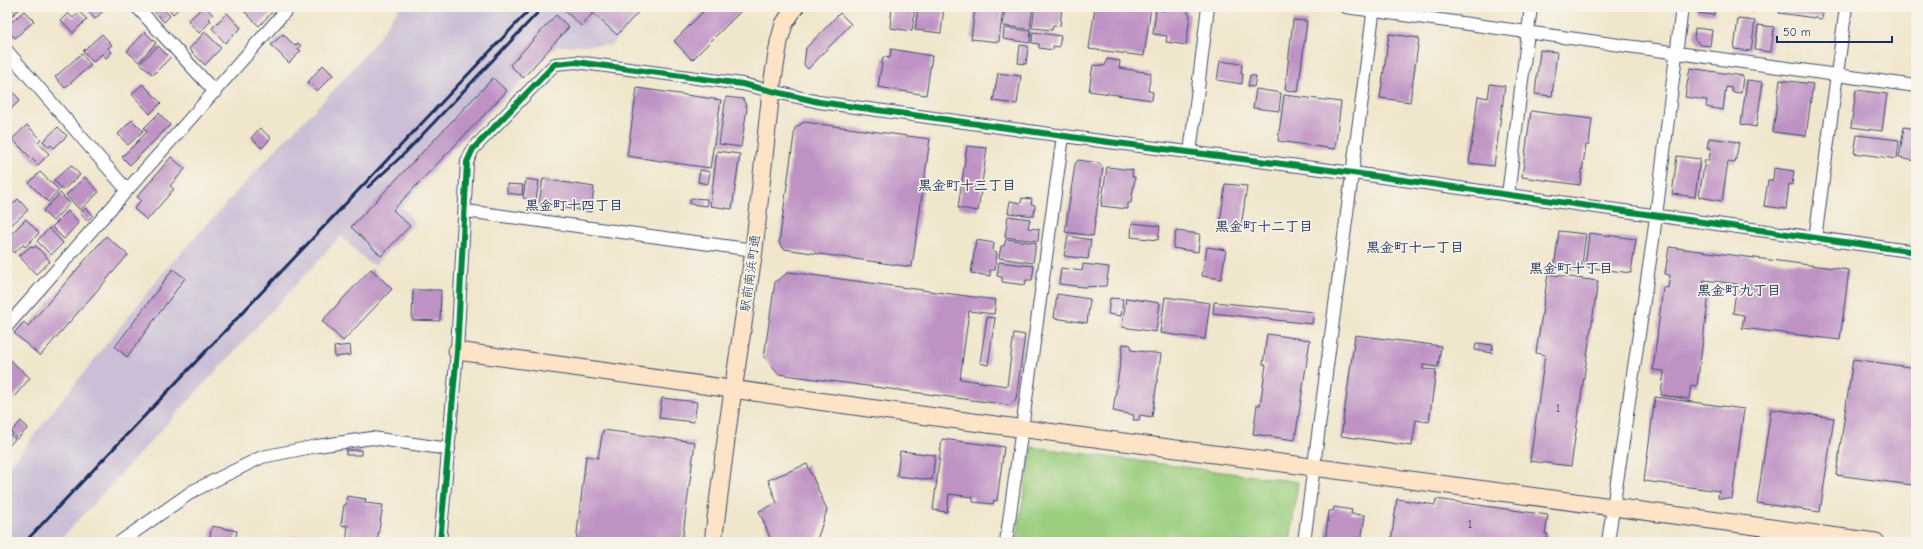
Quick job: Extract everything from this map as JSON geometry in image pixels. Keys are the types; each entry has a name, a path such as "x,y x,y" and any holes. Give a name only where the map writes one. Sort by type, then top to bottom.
{"street":[{"path":"137,7 215,92"},
{"path":"7,326 289,7"},
{"name":"駅前南浜町通","path":"713,542 732,389 754,250 771,91 779,42 784,24 795,7"},
{"path":"1190,152 1208,7"},
{"path":"1346,7 1373,9 1916,86"},
{"path":"1508,195 1531,7"},
{"path":"1608,542 1656,216 1682,7"},
{"path":"1815,239 1838,76 1846,7"},
{"path":"1304,542 1353,173 1373,9"},
{"path":"7,51 127,190"},
{"path":"440,542 457,352 466,211 467,162 473,149 555,64 576,62 742,84 809,101 1063,136 1353,173 1916,252"},
{"path":"1006,542 1063,136"},
{"path":"466,211 754,250"},
{"path":"457,352 1022,429 1314,466 1876,542"},
{"path":"120,542 193,491 262,457 317,446 372,438 449,449"}],"shaded area":[{"path":"400,7 647,7 611,45 557,46 450,152 402,207 415,223 375,265 368,262 341,236 58,542 7,542 7,469 167,268 278,147 334,90 373,45"}],"green space":[{"path":"1032,447 1298,482 1290,542 1016,542"}],"building":[{"path":"7,7 22,7 7,20"},
{"path":"88,7 107,7 95,19 86,9"},
{"path":"153,7 162,7 170,16 164,22 152,9"},
{"path":"167,7 181,7 173,14"},
{"path":"203,7 206,7 213,15 209,19 211,21 199,33 188,21"},
{"path":"240,7 270,7 273,11 259,26"},
{"path":"561,7 643,7 617,35 593,13 581,26"},
{"path":"705,7 745,7 692,60 674,41 707,8"},
{"path":"892,7 915,7 912,31 890,28"},
{"path":"918,7 944,7 941,33 915,30"},
{"path":"975,7 1003,7 999,42 971,39"},
{"path":"1005,7 1033,7 1030,29 1003,26"},
{"path":"1035,7 1062,7 1060,26 1053,25 1052,30 1032,28"},
{"path":"1095,7 1151,7 1144,56 1089,49"},
{"path":"1164,7 1185,7 1190,16 1186,45 1166,42 1167,36 1153,34 1156,9 1164,11"},
{"path":"1698,7 1715,7 1714,15 1697,13"},
{"path":"1736,7 1754,7 1753,12 1736,9"},
{"path":"1757,7 1770,7 1769,11 1757,9"},
{"path":"1780,7 1824,7 1822,19 1779,13"},
{"path":"24,11 34,21 15,38 7,29 7,26"},
{"path":"79,12 87,19 73,33 61,20 68,13 73,18"},
{"path":"227,13 241,28 225,43 212,28"},
{"path":"840,13 851,24 808,69 804,65 806,48"},
{"path":"556,15 569,27 523,78 510,65"},
{"path":"1738,19 1755,21 1751,51 1734,49"},
{"path":"1293,20 1307,21 1298,92 1285,90"},
{"path":"1758,25 1774,27 1771,52 1755,50"},
{"path":"1004,28 1031,31 1030,43 1003,39"},
{"path":"1695,28 1712,30 1710,46 1700,45 1694,38"},
{"path":"145,32 156,43 139,62 127,51"},
{"path":"205,32 221,48 205,65 189,49"},
{"path":"1033,32 1061,36 1059,47 1053,46 1053,50 1039,48 1039,44 1032,43"},
{"path":"102,34 112,45 108,48 112,52 106,58 102,54 93,62 83,51"},
{"path":"283,34 295,46 298,43 301,46 298,49 301,51 289,63 271,45"},
{"path":"1389,34 1419,38 1410,102 1380,98"},
{"path":"1020,45 1028,46 1026,64 1018,63"},
{"path":"158,46 170,58 153,75 140,63"},
{"path":"891,49 932,56 926,95 878,87 883,57 890,58"},
{"path":"1540,50 1557,52 1552,96 1535,94"},
{"path":"81,54 91,65 65,88 55,77"},
{"path":"1107,59 1120,61 1119,68 1151,73 1148,91 1153,92 1152,100 1089,91 1093,65 1105,66"},
{"path":"1220,61 1242,64 1242,84 1217,80"},
{"path":"323,65 333,75 317,91 308,82"},
{"path":"1690,68 1743,76 1741,93 1732,92 1732,88 1726,87 1723,110 1706,107 1707,100 1685,97"},
{"path":"998,73 1021,76 1017,104 993,101"},
{"path":"1250,75 1256,76 1254,87 1248,86"},
{"path":"493,78 507,91 393,210 410,226 381,256 351,227"},
{"path":"1747,80 1763,82 1756,127 1741,124"},
{"path":"1780,80 1813,84 1806,136 1773,132"},
{"path":"143,84 161,103 150,114 132,94"},
{"path":"1490,84 1505,86 1494,166 1469,163 1478,96 1488,98"},
{"path":"637,88 721,100 710,168 627,156"},
{"path":"10,89 20,100 7,113 7,91"},
{"path":"1256,89 1281,93 1279,111 1253,108"},
{"path":"1856,90 1887,94 1882,131 1851,127"},
{"path":"1284,95 1341,102 1335,149 1278,141"},
{"path":"726,97 743,99 747,108 741,147 719,144"},
{"path":"1531,111 1592,119 1589,145 1586,145 1580,185 1522,177"},
{"path":"159,113 170,125 130,165 122,157 147,132 144,128"},
{"path":"132,120 143,131 128,145 118,134"},
{"path":"804,122 930,139 912,267 784,249 779,243 795,128"},
{"path":"27,125 41,139 38,142 49,154 38,165 12,139"},
{"path":"58,127 67,136 54,148 51,145 49,147 43,141"},
{"path":"1904,127 1916,129 1916,161 1899,158"},
{"path":"260,128 271,138 262,148 251,138"},
{"path":"1857,135 1899,140 1897,159 1854,153"},
{"path":"1709,138 1739,142 1735,163 1728,162 1722,201 1699,197 1705,160 1709,160 1711,148 1707,148"},
{"path":"967,146 987,148 978,211 958,208"},
{"path":"717,151 740,154 732,209 710,206"},
{"path":"1677,156 1700,159 1695,197 1672,194"},
{"path":"171,157 185,169 170,186 174,189 147,220 134,209 141,200 137,197"},
{"path":"1078,160 1099,163 1103,168 1093,236 1065,232 1075,164"},
{"path":"71,165 80,175 63,190 54,180"},
{"path":"1107,167 1133,170 1132,177 1135,177 1131,203 1128,203 1128,209 1101,206"},
{"path":"1774,168 1794,171 1792,185 1789,184 1786,209 1764,206 1768,180 1773,180"},
{"path":"700,170 710,172 708,184 698,182"},
{"path":"40,172 59,190 48,202 29,183"},
{"path":"85,177 99,192 80,210 66,195"},
{"path":"526,179 539,181 536,200 523,198"},
{"path":"543,179 594,187 591,212 539,204"},
{"path":"507,184 523,185 522,195 507,193"},
{"path":"1225,184 1247,186 1241,227 1220,224"},
{"path":"60,193 70,203 53,221 43,211"},
{"path":"691,198 707,199 707,206 690,204"},
{"path":"1022,198 1032,199 1031,204 1035,205 1034,216 1008,213 1010,201 1021,203"},
{"path":"18,199 28,210 7,229 7,210"},
{"path":"86,208 93,215 87,221 80,213"},
{"path":"68,211 79,222 64,239 52,227"},
{"path":"1008,216 1030,219 1028,228 1039,229 1038,241 1005,237"},
{"path":"26,219 39,233 25,247 23,245 14,253 7,246 7,238"},
{"path":"1132,223 1160,226 1158,240 1131,237"},
{"path":"49,228 63,243 51,255 37,241"},
{"path":"1176,231 1200,234 1198,252 1173,248"},
{"path":"1559,231 1586,234 1581,271 1554,268"},
{"path":"1589,233 1636,239 1631,273 1585,267"},
{"path":"106,236 128,255 40,356 14,333 24,322 28,326"},
{"path":"1068,236 1091,240 1088,259 1064,256"},
{"path":"1006,239 1036,243 1033,263 999,258 1001,246 1004,246"},
{"path":"976,240 994,243 993,252 997,253 995,270 990,270 990,276 971,273"},
{"path":"31,246 33,248 36,246 50,261 36,274 19,256"},
{"path":"1207,247 1226,250 1221,279 1202,276"},
{"path":"1669,247 1849,270 1840,340 1742,328 1744,315 1733,313 1737,284 1704,280 1702,293 1709,294 1697,386 1691,385 1689,399 1661,395 1664,371 1653,370 1663,287 1668,288 1670,275 1665,274"},
{"path":"999,262 1034,266 1032,280 1026,280 1025,285 1002,282 1002,277 997,276"},
{"path":"1083,264 1109,267 1106,286 1083,287 1059,284 1061,268 1082,271"},
{"path":"173,269 185,278 127,357 115,347"},
{"path":"371,269 392,289 343,341 322,321"},
{"path":"789,272 996,300 994,314 969,311 960,379 1007,386 1014,333 1025,335 1016,399 1009,405 778,374 764,357 775,282"},
{"path":"1548,274 1598,281 1571,466 1530,461 1545,355 1536,353"},
{"path":"413,290 441,290 440,321 412,320"},
{"path":"1057,294 1090,299 1087,323 1054,318"},
{"path":"1165,297 1210,303 1205,339 1160,333"},
{"path":"1110,298 1123,299 1121,316 1108,314"},
{"path":"1126,298 1160,303 1156,332 1122,327"},
{"path":"1214,302 1314,312 1312,324 1213,313"},
{"path":"987,317 995,318 988,365 980,363"},
{"path":"1267,334 1310,340 1295,440 1253,434 1257,405 1260,405 1266,365 1263,364"},
{"path":"1355,335 1441,346 1438,367 1423,365 1423,369 1436,370 1429,422 1416,420 1412,446 1341,436"},
{"path":"1476,343 1493,345 1492,353 1475,350"},
{"path":"1123,344 1131,345 1131,350 1161,354 1152,417 1140,415 1139,420 1133,420 1134,415 1113,411"},
{"path":"350,345 351,355 335,357 334,347"},
{"path":"7,357 30,378 7,405"},
{"path":"1853,359 1916,368 1916,459 1912,485 1836,475"},
{"path":"1655,397 1744,409 1732,499 1718,498 1719,491 1644,481"},
{"path":"662,398 697,402 694,422 659,418"},
{"path":"1771,409 1834,418 1820,512 1757,503"},
{"path":"21,421 28,428 17,439 11,432"},
{"path":"603,430 695,442 682,542 576,542 586,456 598,458"},
{"path":"7,432 15,439 7,448"},
{"path":"942,439 1004,447 997,501 994,500 993,504 973,502 973,497 949,494 947,512 933,510"},
{"path":"346,450 361,450 361,455 346,455"},
{"path":"900,451 935,455 932,480 897,476"},
{"path":"807,464 827,510 817,540 811,542 772,542 759,511 777,503 768,480"},
{"path":"347,496 366,499 365,503 383,505 377,542 346,542 348,526 341,525"},
{"path":"1397,499 1435,505 1436,499 1548,515 1545,534 1548,534 1547,538 1555,540 1555,542 1391,542"},
{"path":"1334,507 1352,510 1351,514 1365,515 1361,542 1325,542 1329,511 1333,511"},
{"path":"212,526 237,531 235,542 209,542"},
{"path":"293,536 322,541 322,542 292,542"}],"railway":[{"path":"25,542 532,7"},
{"path":"368,187 405,153 543,7"}],"cycle path":[{"path":"440,542 457,351 467,162 473,149 555,64 576,62 742,84 819,102 1093,140 1353,173 1916,252"}],"district":[{"name":"黒金町十三丁目","path":"967,185"},
{"name":"黒金町十四丁目","path":"574,205"},
{"name":"黒金町十二丁目","path":"1264,226"},
{"name":"黒金町十一丁目","path":"1415,247"},
{"name":"黒金町十丁目","path":"1571,268"},
{"name":"黒金町九丁目","path":"1739,290"}]}
